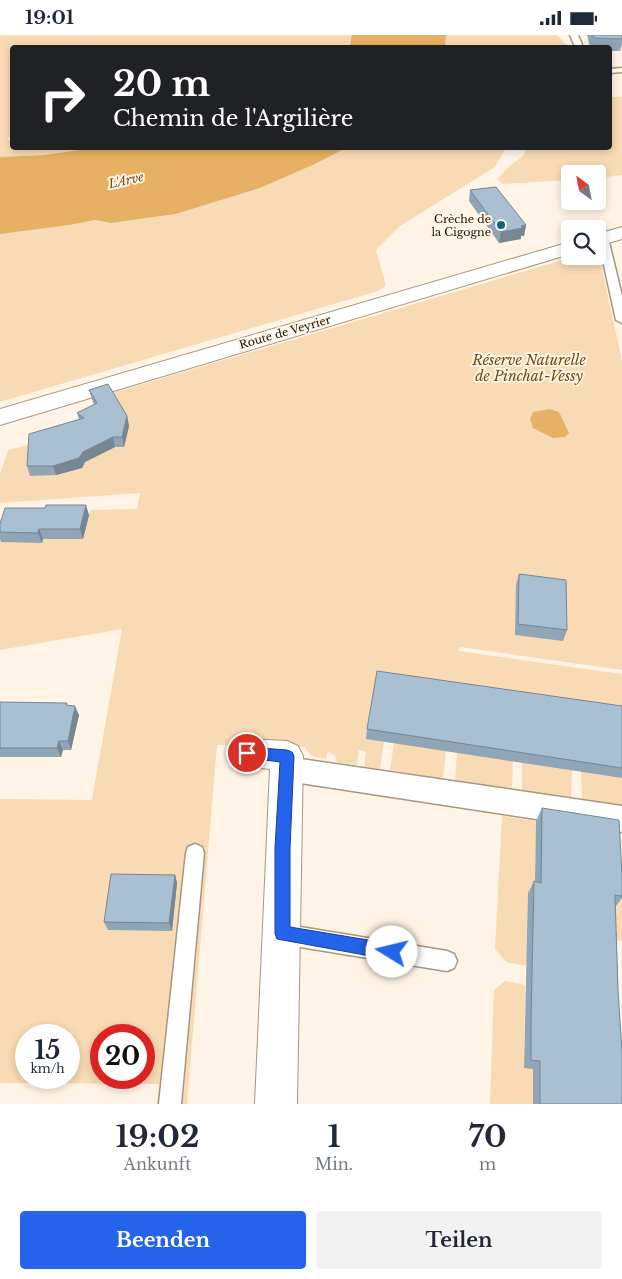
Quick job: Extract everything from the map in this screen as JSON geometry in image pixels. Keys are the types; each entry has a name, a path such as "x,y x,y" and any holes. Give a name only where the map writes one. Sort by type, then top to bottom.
{"main road":[{"path":"606,237 622,233"},
{"name":"Route de Veyrier","path":"0,417 561,251"},
{"path":"247,753 287,756 276,1104"}],"street":[{"path":"287,769 622,819"}],"lane":[{"path":"606,261 622,320"},
{"path":"170,1104 195,853"},
{"path":"282,934 447,961"}],"green space":[{"path":"0,35 353,35 348,45 10,45 10,137 7,138 10,141 10,150 85,150 44,155 0,157"},
{"path":"446,35 557,35 566,45 445,45"},
{"path":"612,97 622,97 622,175 606,177 606,165 561,165 561,181 503,184 497,180 506,169 524,155 525,150 612,150"},
{"path":"342,150 505,150 495,167 400,226 376,250 386,286 378,291 0,402 0,234 95,220 111,223 176,214 260,188"},
{"name":"Réserve Naturelle de Pinchat-Vessy","path":"561,260 561,265 601,265 622,361 622,670 460,647 459,651 622,674 622,717 367,738 384,741 380,769 364,767 366,752 359,750 357,765 337,763 335,756 328,751 326,759 311,756 305,747 217,745 187,1104 157,1104 159,1084 155,1084 155,1024 90,1024 90,1084 80,1084 80,1024 15,1024 15,1083 0,1083 0,799 92,800 122,629 0,650 0,519 48,518 49,515 89,515 90,510 137,509 140,493 0,503 0,474 8,450 43,441 98,412 92,399"},
{"path":"394,743 446,750 443,779 390,770"},
{"path":"457,752 513,761 512,790 455,780"},
{"path":"522,762 572,770 571,798 522,791"},
{"path":"581,771 622,777 622,806 582,800"},
{"path":"502,816 536,821 535,895 526,966 506,962 495,949"},
{"path":"622,885 622,941 608,939 614,908"},
{"path":"505,981 525,985 524,1067 533,1069 533,1104 490,1104 494,990"}],"water":[{"path":"352,35 446,35 445,45 350,44"},
{"name":"L'Arve","path":"80,150 342,150 260,188 176,214 111,223 95,220 0,234 0,157 44,155"},
{"path":"550,409 559,412 569,433 565,437 553,438 533,428 530,419 533,412"}],"building":[{"path":"593,35 622,35 622,39 594,38"},
{"path":"496,187 526,225 521,226 523,228 501,232 470,190"},
{"path":"108,384 127,416 122,437 113,437 83,452 79,458 53,466 27,466 29,434 84,418 77,413 97,403 89,390"},
{"path":"46,505 86,505 80,529 39,529 38,533 0,532 0,524 5,508 45,508"},
{"path":"519,574 566,580 567,630 518,624"},
{"path":"377,671 622,706 622,768 367,729"},
{"path":"0,702 67,703 66,705 75,706 68,741 59,741 57,748 0,748"},
{"path":"542,808 619,820 622,896 615,895 622,1051 622,1104 540,1104 540,1061 531,1060 531,1021 534,881 541,883"},
{"path":"111,874 175,875 169,923 104,922"}],"place":[{"name":"Crèche de la Cigogne","path":"501,225"}],"route":[{"path":"247,753 287,756 282,934 392,952"}]}
